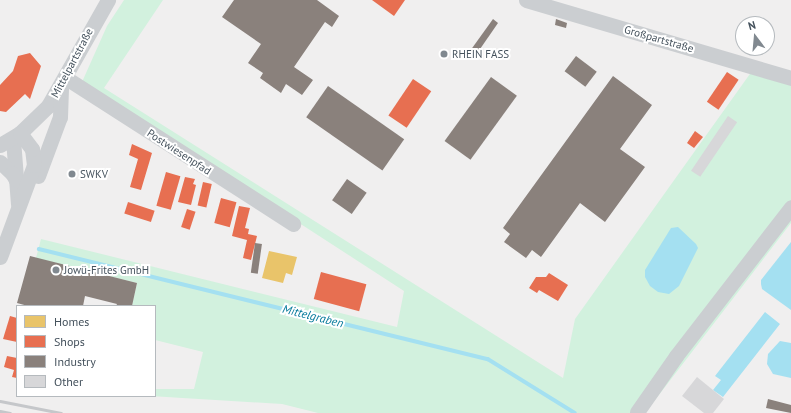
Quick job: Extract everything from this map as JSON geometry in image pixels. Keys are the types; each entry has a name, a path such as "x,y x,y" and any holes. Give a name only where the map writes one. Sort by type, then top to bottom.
{"street":[{"name":"Mittelpartstraße","path":"11,139 48,106 64,83 87,34 108,0"},
{"name":"Großpartstraße","path":"526,0 791,78"},
{"path":"20,209 29,202 60,117 64,83"},
{"name":"Postwiesenpfad","path":"64,83 293,224"},
{"path":"11,139 17,182 15,198 20,209"},
{"path":"0,257 20,209 35,157 32,149 11,139"},
{"path":"0,162 12,173 17,182"},
{"path":"637,412 676,356 791,206"}],"green space":[{"path":"124,0 163,0 104,88 563,378 575,319 752,71 791,83 791,223 645,413 318,413 282,404 156,396 156,389 194,389 203,352 156,340 156,305 132,305 137,283 36,258 41,239 397,327 404,291 82,82 107,26"}],"water":[{"path":"678,227 696,244 698,248 679,286 669,294 658,292 650,286 645,277 645,270 671,228"},
{"path":"791,242 791,310 762,289 761,280"},
{"path":"765,312 780,324 723,397 713,390 721,380 715,376"},
{"path":"780,341 791,343 791,378 773,374 767,364 768,354"}],"building: Homes":[{"path":"269,251 297,257 292,275 286,273 283,283 262,278"}],"building: Shops":[{"path":"372,0 405,0 394,16"},
{"path":"30,53 41,66 30,99 25,94 6,112 0,111 0,85 13,71 18,56"},
{"path":"727,72 739,80 718,110 707,102"},
{"path":"413,79 431,91 407,128 388,115"},
{"path":"695,131 703,137 694,148 687,143"},
{"path":"132,144 152,153 141,190 130,187 138,159 129,155"},
{"path":"166,172 180,176 171,210 156,206"},
{"path":"185,177 195,179 193,184 196,185 191,205 178,202"},
{"path":"203,182 212,184 206,207 198,205"},
{"path":"221,198 236,202 230,227 214,223"},
{"path":"128,202 155,211 151,222 124,213"},
{"path":"239,206 250,208 245,228 249,229 248,234 257,236 251,260 243,258 247,240 232,236"},
{"path":"187,209 196,212 190,230 181,227"},
{"path":"321,272 366,284 359,311 314,299"},
{"path":"549,273 568,285 558,301 539,290 537,293 529,288 536,277 546,277"},
{"path":"10,316 16,318 16,342 3,339"},
{"path":"7,356 16,358 16,378 12,377 14,370 4,367"}],"building: Industry":[{"path":"234,0 317,0 339,16 332,27 325,22 294,67 313,80 302,95 286,84 281,93 260,78 263,73 248,63 261,44 222,17"},
{"path":"493,19 498,23 478,52 474,53 470,51"},
{"path":"556,19 567,23 566,28 555,25"},
{"path":"576,56 597,72 585,87 565,71"},
{"path":"613,76 652,105 620,149 645,167 605,222 580,203 541,257 532,250 526,258 504,242 510,234 503,228"},
{"path":"491,77 517,96 470,160 445,141"},
{"path":"328,86 404,139 382,170 306,117"},
{"path":"347,179 367,193 352,214 332,200"},
{"path":"255,243 262,244 258,274 251,273"},
{"name":"Jowü-Frites GmbH","path":"30,256 137,283 132,305 116,305 85,296 83,305 24,305 17,303"},
{"path":"768,399 791,405 791,413 766,408"}],"building: Other":[{"path":"728,116 737,122 700,177 691,171"},
{"path":"697,377 724,399 713,413 704,413 682,396"}],"waterway":[{"name":"Mittelgraben","path":"39,249 488,359 575,413"}],"railway":[{"path":"0,401 61,413"},
{"path":"0,411 10,413"}],"place":[{"name":"RHEIN FASS","path":"444,54"},
{"name":"SWKV","path":"72,174"},
{"name":"Jowü-Frites GmbH","path":"56,270"}]}
